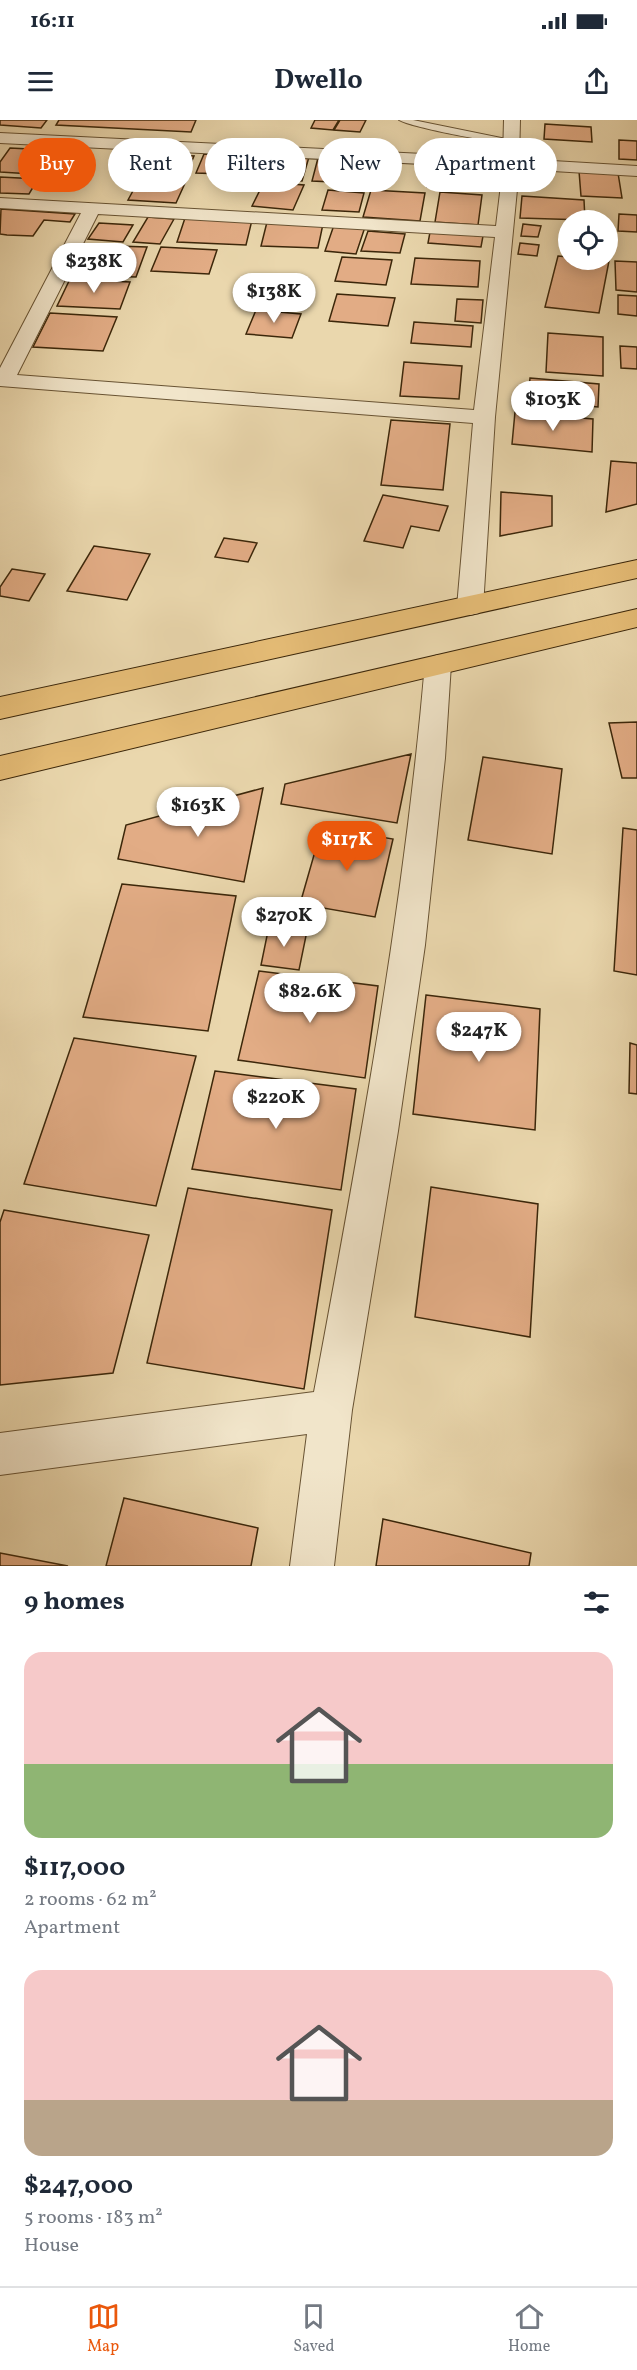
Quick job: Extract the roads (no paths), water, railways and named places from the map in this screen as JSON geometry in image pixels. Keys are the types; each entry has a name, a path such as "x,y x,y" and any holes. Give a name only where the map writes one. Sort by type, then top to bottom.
{"highway":[{"path":"0,708 637,569"},
{"path":"0,768 438,663 637,618"}],"street":[{"path":"512,120 512,138"},
{"path":"0,138 414,158"},
{"path":"557,168 637,171"},
{"path":"470,607 484,417 508,192"},
{"path":"0,203 503,232"},
{"path":"92,208 2,380 484,417"},
{"path":"312,1566 331,1410 395,1048 432,773 438,663"},
{"path":"0,1454 331,1410"}],"lane":[{"path":"403,120 484,138"}]}
